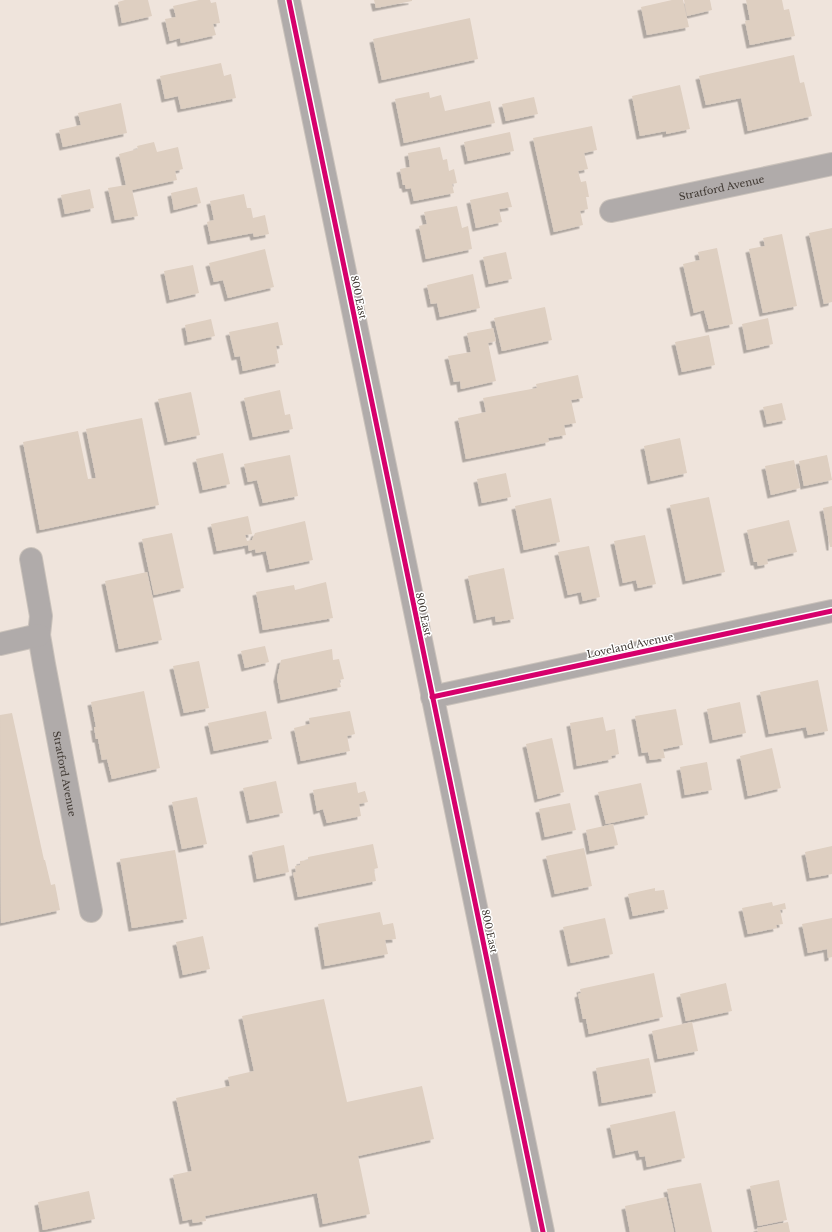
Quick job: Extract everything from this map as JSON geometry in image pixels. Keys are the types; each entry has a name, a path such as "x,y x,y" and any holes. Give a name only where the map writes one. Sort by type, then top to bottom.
{"street":[{"name":"800 East","path":"289,0 543,1232"},
{"name":"Stratford Avenue","path":"611,211 832,164"},
{"name":"Stratford Avenue","path":"31,558 41,616 39,636 91,911"},
{"name":"Loveland Avenue","path":"432,697 832,610"},
{"path":"0,644 39,636"}],"building":[{"path":"125,0 148,0 152,16 122,23 118,2"},
{"path":"199,0 210,0 211,3 216,2 220,23 213,24 216,35 181,43 180,38 170,41 165,19 176,17 173,6"},
{"path":"374,0 412,0 412,1 376,8"},
{"path":"672,0 683,0 689,27 647,35 641,7"},
{"path":"684,0 710,0 712,10 687,16"},
{"path":"746,0 782,0 784,10 789,9 795,36 750,45 745,21 750,20"},
{"path":"470,18 478,59 382,80 373,39"},
{"path":"794,55 800,83 804,82 812,116 748,131 741,98 706,105 699,76"},
{"path":"221,63 224,76 231,74 236,98 181,109 178,96 165,99 160,76"},
{"path":"680,85 690,129 666,134 666,131 640,136 632,96"},
{"path":"429,92 430,98 441,95 445,111 490,101 495,123 404,143 395,99"},
{"path":"534,97 538,114 506,121 502,104"},
{"path":"121,103 127,133 63,147 59,130 81,125 78,113"},
{"path":"592,126 597,150 584,153 588,169 578,171 581,182 586,181 589,197 586,197 588,209 580,211 583,225 554,232 533,138"},
{"path":"510,132 514,151 468,161 464,142"},
{"path":"154,142 157,152 178,147 183,169 175,171 177,180 132,190 138,216 115,220 108,188 126,185 119,154 138,149 137,146"},
{"path":"440,147 443,160 447,159 449,171 454,169 457,183 452,184 454,193 414,201 411,188 406,189 405,185 403,185 400,169 410,167 408,153"},
{"path":"197,187 201,203 174,210 171,193"},
{"path":"90,189 94,208 65,214 61,195"},
{"path":"508,192 512,207 499,209 502,222 476,228 470,200"},
{"path":"244,194 247,208 251,208 253,218 265,215 269,234 254,237 253,233 211,241 207,222 214,220 210,201"},
{"path":"457,206 462,228 468,226 472,249 426,259 419,226 427,224 424,212"},
{"path":"832,228 832,302 824,304 809,233"},
{"path":"782,234 797,306 763,313 749,249 765,246 763,238"},
{"path":"717,248 733,324 709,329 704,310 694,313 683,264 700,260 698,252"},
{"path":"265,249 274,287 228,298 223,280 214,282 209,263"},
{"path":"506,252 512,279 489,284 483,257"},
{"path":"193,265 199,293 170,300 164,271"},
{"path":"473,274 480,308 440,317 437,303 431,304 427,285"},
{"path":"545,307 552,340 502,351 494,318"},
{"path":"768,318 773,344 747,350 742,324"},
{"path":"211,319 215,336 188,342 185,325"},
{"path":"278,322 283,345 276,346 279,363 243,371 240,356 235,357 229,332"},
{"path":"493,328 496,341 488,343 496,381 461,389 460,381 454,382 448,356 471,352 467,333"},
{"path":"709,335 715,365 682,372 675,342"},
{"path":"578,375 583,398 571,400 576,423 564,425 566,435 548,438 549,442 466,459 458,418 486,412 483,398 537,388 536,384"},
{"path":"280,390 285,415 290,414 293,429 253,437 244,398"},
{"path":"191,392 200,435 168,442 158,399"},
{"path":"782,403 786,420 767,424 763,407"},
{"path":"142,418 159,505 40,530 23,442 78,431 88,479 96,478 86,429"},
{"path":"680,438 687,473 651,481 644,446"},
{"path":"223,453 230,484 203,490 196,459"},
{"path":"290,455 298,496 263,503 257,480 248,482 244,464"},
{"path":"827,455 832,480 804,486 799,461"},
{"path":"794,460 800,488 771,495 765,466"},
{"path":"506,473 511,497 482,503 477,479"},
{"path":"709,497 725,572 686,581 670,505"},
{"path":"551,498 560,542 524,550 515,506"},
{"path":"832,506 832,547 830,547 823,508"},
{"path":"248,516 252,534 245,535 247,541 252,540 255,533 305,521 313,560 270,569 266,551 256,553 255,549 249,551 248,545 217,551 211,524"},
{"path":"789,520 797,552 767,559 768,564 758,566 757,562 754,562 747,530"},
{"path":"172,533 184,588 154,595 142,539"},
{"path":"645,535 656,584 638,588 636,580 623,583 614,541"},
{"path":"589,546 600,597 583,601 581,592 568,595 558,552"},
{"path":"504,568 514,619 496,622 495,616 477,620 468,576"},
{"path":"147,572 162,640 119,649 105,581"},
{"path":"326,582 333,618 263,630 256,592 294,585 295,590"},
{"path":"265,646 269,662 245,668 241,651"},
{"path":"332,649 333,660 339,659 344,679 339,680 341,687 281,700 277,678 281,660"},
{"path":"199,661 209,708 184,713 173,666"},
{"path":"818,680 828,731 808,735 806,727 769,734 760,692"},
{"path":"144,691 160,768 112,779 107,759 102,760 98,739 96,739 94,727 96,727 91,702"},
{"path":"740,702 746,733 713,740 707,709"},
{"path":"676,709 683,745 663,749 665,758 650,760 648,752 642,753 635,716"},
{"path":"266,711 272,739 214,751 208,723"},
{"path":"350,711 355,734 347,736 350,751 301,761 294,728 310,724 309,718"},
{"path":"12,713 44,860 51,885 55,884 60,910 1,923 0,715"},
{"path":"603,717 606,731 615,729 619,754 611,756 612,759 577,766 570,723"},
{"path":"552,738 564,792 538,799 526,744"},
{"path":"772,748 781,788 748,796 740,756"},
{"path":"707,762 712,790 685,795 680,767"},
{"path":"276,781 283,813 250,820 243,788"},
{"path":"356,782 358,793 365,791 368,802 359,804 361,816 327,823 323,809 317,811 313,790"},
{"path":"641,783 648,815 606,824 598,792"},
{"path":"197,797 207,844 182,849 172,802"},
{"path":"570,803 576,830 545,837 539,809"},
{"path":"613,824 618,845 590,851 586,830"},
{"path":"373,844 378,868 374,869 376,881 298,897 293,873 296,872 295,866 300,865 300,861 308,860 308,857"},
{"path":"284,845 289,872 257,879 252,852"},
{"path":"832,846 832,874 810,878 805,852"},
{"path":"584,848 592,886 555,894 546,856"},
{"path":"175,850 187,919 132,928 120,859"},
{"path":"655,888 655,891 664,890 668,909 633,916 628,894"},
{"path":"772,902 773,906 785,903 786,909 780,910 783,924 776,925 777,928 748,934 742,908"},
{"path":"380,912 383,925 393,923 395,932 396,939 385,940 388,954 325,966 318,924"},
{"path":"605,918 613,954 571,963 563,927"},
{"path":"832,918 832,957 828,958 827,949 808,953 802,924"},
{"path":"203,936 210,969 183,975 176,942"},
{"path":"654,973 663,1017 589,1034 586,1019 583,1019 578,994 581,993 580,989"},
{"path":"726,983 732,1011 686,1021 680,994"},
{"path":"324,999 347,1102 422,1086 434,1139 358,1156 370,1214 323,1224 317,1193 205,1216 206,1221 193,1223 192,1219 183,1221 173,1175 192,1171 176,1098 230,1086 228,1077 254,1071 242,1016"},
{"path":"692,1022 698,1051 658,1059 652,1031"},
{"path":"649,1058 656,1093 602,1103 596,1068"},
{"path":"675,1111 685,1158 647,1167 645,1156 640,1157 638,1150 616,1155 610,1125"},
{"path":"779,1180 787,1220 758,1226 750,1186"},
{"path":"701,1183 712,1232 676,1232 667,1189"},
{"path":"89,1191 95,1219 43,1230 38,1202"},
{"path":"666,1197 674,1232 630,1232 625,1206"},
{"path":"788,1222 790,1232 758,1232 757,1228"}],"cycle path":[{"path":"289,0 543,1232"},
{"path":"432,697 832,611"}]}
